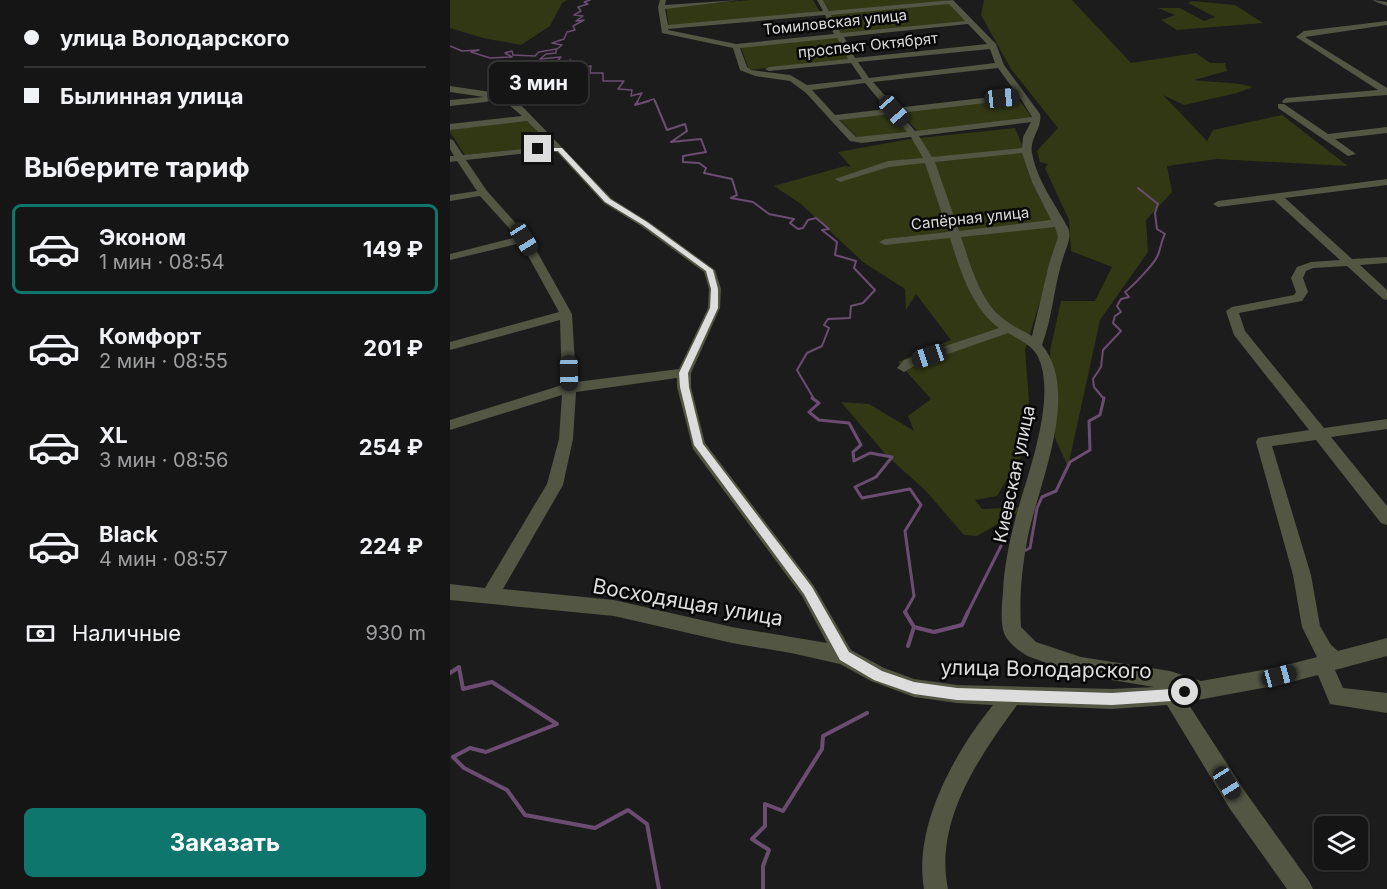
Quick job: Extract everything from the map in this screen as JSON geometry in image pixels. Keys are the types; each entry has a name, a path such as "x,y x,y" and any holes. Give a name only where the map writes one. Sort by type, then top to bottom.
{"street":[{"path":"736,0 662,3 664,28 950,1 993,46 1000,65 1037,119"},
{"path":"820,0 867,80 914,134 928,159 967,274 986,308 1008,329 1037,343 1055,264 1065,237 1026,150 1026,142 1037,119"},
{"path":"1376,0 1387,4"},
{"name":"Томиловская улица","path":"664,28 665,32 669,33 736,46 971,22"},
{"path":"1387,23 1304,33 1300,37 1387,92"},
{"path":"736,46 746,71 793,79 853,139 1037,119"},
{"name":"проспект Октябрят","path":"746,71 993,46"},
{"path":"804,88 1000,65"},
{"path":"450,88 504,97 530,118 608,201 645,224 709,270 714,289 714,308 684,373 684,387 699,445 808,591 844,656"},
{"path":"1351,154 1283,104 1387,92"},
{"path":"833,118 1023,96"},
{"path":"450,103 504,97"},
{"path":"450,127 530,118"},
{"path":"1326,137 1387,130"},
{"path":"450,141 455,158 524,239 566,314 569,388 566,439 555,485 490,596"},
{"path":"455,158 538,149 560,149"},
{"path":"840,179 879,166 1026,150"},
{"path":"1218,204 1386,184"},
{"path":"450,198 483,193"},
{"path":"1277,197 1387,296"},
{"name":"Сапёрная улица","path":"885,242 1058,223"},
{"path":"450,257 524,239"},
{"path":"1387,260 1311,265 1301,269 1297,278 1302,292 1298,298 1232,311 1239,332 1387,518"},
{"path":"450,346 566,314"},
{"path":"904,368 909,363 1008,329"},
{"name":"Киевская улица","path":"1037,343 1047,364 1050,394 1048,424 1041,462 1022,525 1010,607 1012,631 1030,648 1081,666 1170,680 1199,688"},
{"path":"450,425 569,388 684,373"},
{"path":"1387,424 1263,442 1302,575 1311,627 1329,663 1337,697 1387,703"},
{"name":"Восходящая улица","path":"450,592 614,608 732,635 791,644 844,656 878,675 914,688"},
{"name":"улица Володарского","path":"914,688 957,694 1112,699 1172,695 1199,688 1279,676 1387,647"},
{"path":"1172,695 1238,801 1301,889"},
{"path":"936,889 932,876 939,824 972,752 1011,696"}],"green space":[{"path":"450,0 567,0 562,3 550,26 521,45 483,38 450,28"},
{"path":"751,0 813,0 820,12 669,26 666,7"},
{"path":"823,0 945,0 946,1 830,12"},
{"path":"984,0 1072,0 1131,63 1196,53 1210,63 1225,63 1227,71 1194,80 1253,87 1184,105 1163,95 1207,141 1213,130 1282,115 1348,166 1217,159 1167,166 1172,192 1146,220 1148,252 1100,320 1068,467 1055,438 1050,351 1061,301 1095,301 1112,267 1071,251 1069,220 1045,168 1048,164 1040,162 1037,151 1058,128 1011,69 981,15"},
{"path":"1192,1 1235,5 1263,23 1177,30 1161,20 1175,15 1158,8 1180,8 1204,21 1215,17 1188,3"},
{"path":"950,3 967,21 842,34 831,14"},
{"path":"836,37 850,59 749,70 741,47"},
{"path":"1018,98 1032,118 918,132 900,112"},
{"path":"891,113 908,133 858,138 839,119"},
{"path":"527,121 552,146 465,155 450,132 450,129"},
{"path":"1015,128 1060,236 1025,350 1029,401 1023,453 997,496 975,500 982,509 1027,507 977,536 964,535 925,490 887,456 841,402 869,404 914,431 908,416 931,399 898,362 951,340 916,294 906,310 905,289 863,262 801,204 774,186 845,166 851,167 838,152 910,139"}],"waterway":[{"path":"557,49 562,45 552,43 564,39 567,32 575,30 573,26 584,20 576,21 583,16 574,15 581,11 578,7 588,4 584,2 590,0"},
{"path":"450,46 462,51 479,50 471,52 490,58 512,57 505,53 512,51 513,55 535,56 539,52 556,49 556,53 546,54 540,59 561,57 558,60 567,62 570,60 579,65 583,64 582,68 591,66 590,73 603,73 603,81 624,81 618,89 632,90 631,96 642,93 637,102"},
{"path":"644,102 654,99 655,102"},
{"path":"638,101 635,105 649,101"},
{"path":"655,101 667,130 685,124 687,131 671,142 701,139 706,152 683,156 683,162 699,163 706,168 704,173 732,179 737,195 731,198 753,202 769,214 794,219 790,223 798,229 803,228 808,220 816,218 829,229 822,230 837,242 835,255 856,261 854,268 875,290 863,303 851,306 850,318 828,319 824,325 829,328 822,346 807,353 797,370 814,399"},
{"path":"1104,399 1094,387 1093,379 1101,367 1103,350 1121,331 1113,323 1115,316 1121,312 1117,306 1121,299 1129,297 1125,292 1155,261 1165,234 1157,229 1155,213 1158,204 1138,188"},
{"path":"812,398 819,403 809,412 819,420 849,423 861,445 853,452 854,461 870,453 892,457 876,477 855,487 862,498 910,489 921,505 905,531 914,596 905,612"},
{"path":"1024,551 1030,548 1037,508 1042,497 1056,491 1070,462 1090,450 1089,421 1100,415 1104,399"},
{"path":"968,612 1001,546"},
{"path":"905,612 914,627"},
{"path":"914,627 934,632 962,625 968,612"},
{"path":"908,646 914,627"},
{"path":"450,673 459,667 463,689 492,682 557,724 486,752 470,748 453,757 464,768 507,790 525,815 595,828 628,810 647,824 659,889"},
{"path":"763,889 763,866 769,850 752,839 765,826 765,804 783,811 822,749 823,736 867,713"}],"route":[{"path":"538,149 560,149 608,201 684,250 709,270 714,289 714,308 684,373 684,387 699,445 745,510 777,548 808,591 844,656 878,675 914,688 957,694 1112,699 1185,692"}]}
